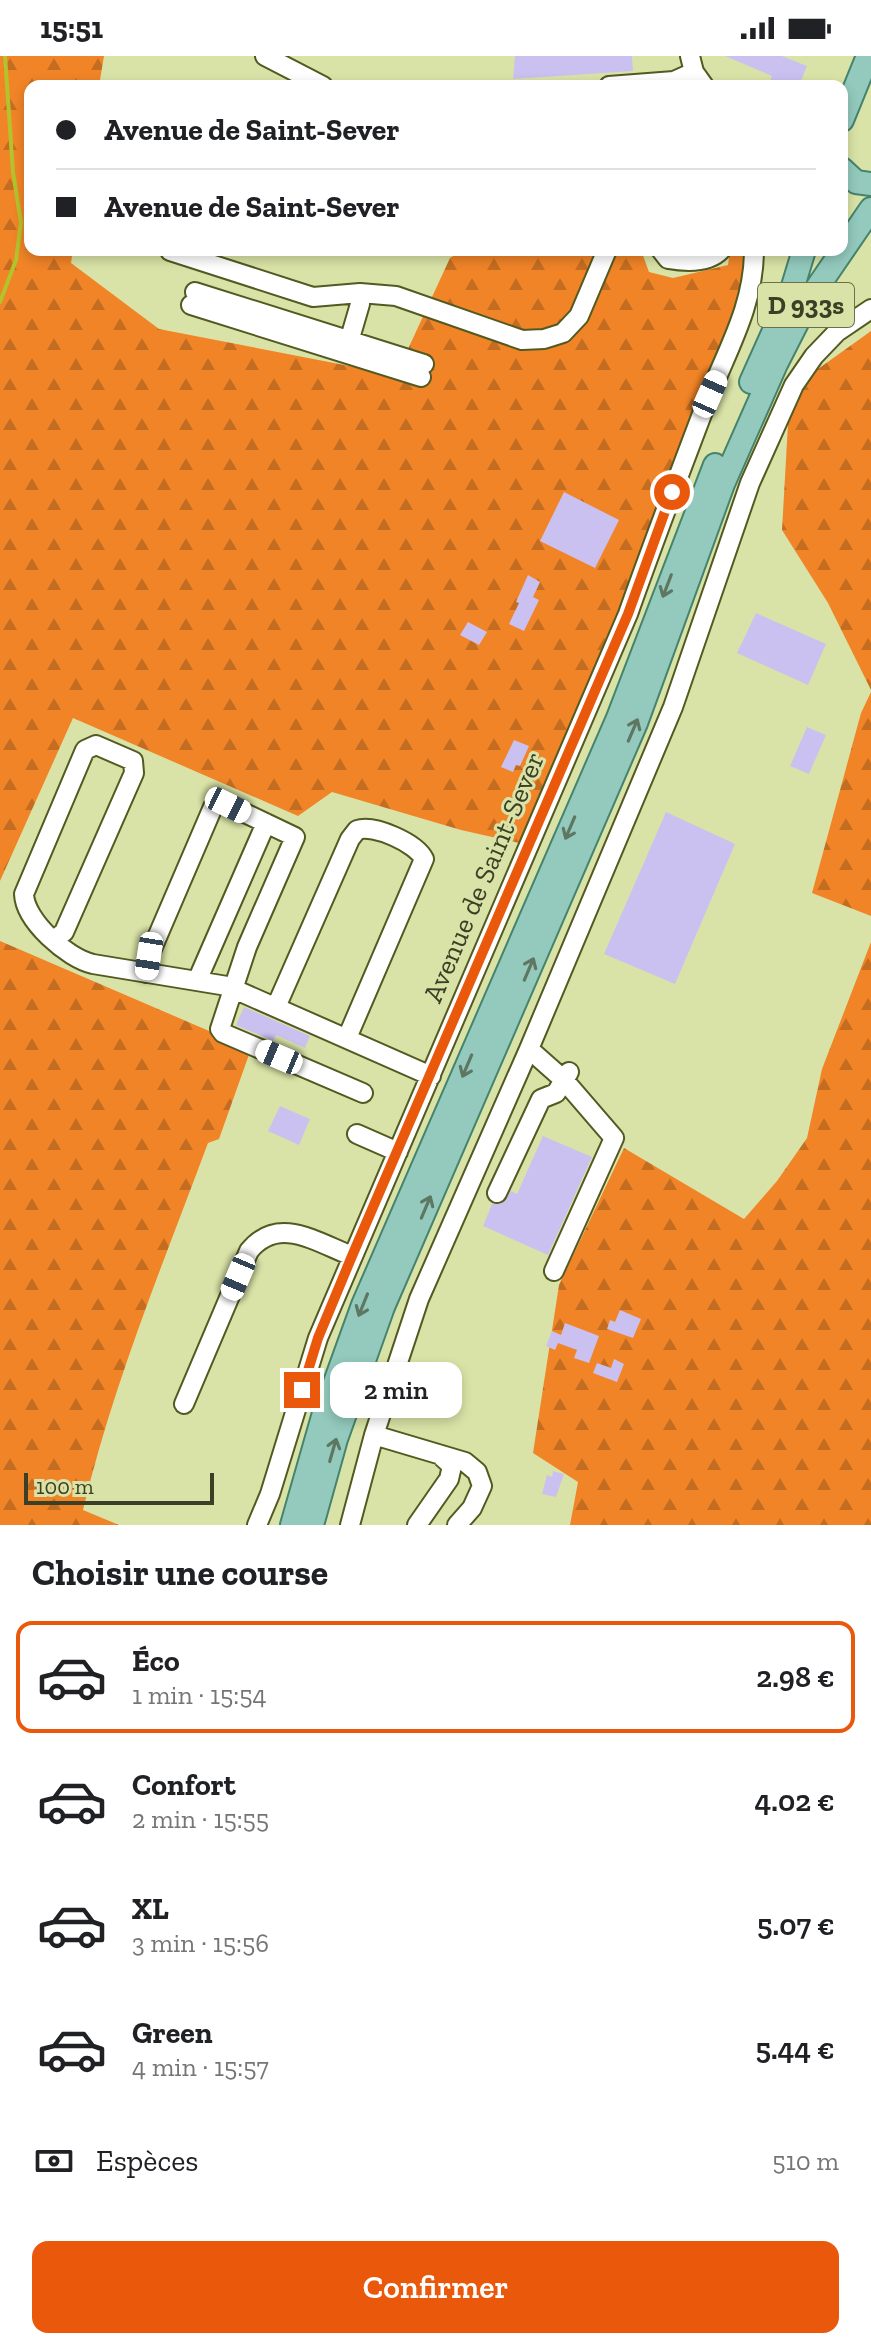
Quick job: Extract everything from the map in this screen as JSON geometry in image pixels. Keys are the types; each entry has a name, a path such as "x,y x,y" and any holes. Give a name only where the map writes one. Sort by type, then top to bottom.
{"main road":[{"path":"848,97 868,56"},
{"path":"848,175 856,182 871,184"},
{"name":"D 933s","path":"848,243 871,209"},
{"name":"D 933s","path":"292,1525 324,1413 363,1305 618,718 709,480 791,293 802,256"},
{"name":"D 933s","path":"312,1525 336,1439 383,1307 641,711 723,484 776,364 808,301 839,256"}],"street":[{"path":"265,56 311,80"},
{"path":"676,80 696,71"},
{"path":"186,256 313,297 360,293 396,296 522,340 544,339 563,333 579,316 604,256"},
{"path":"666,256 688,262 716,256"},
{"name":"Avenue de Saint-Sever","path":"257,1525 270,1494 318,1338 628,614 689,449 744,318 754,256"},
{"path":"347,347 360,304 360,293"},
{"path":"193,298 422,371"},
{"path":"350,1525 374,1435 419,1299 529,1049 673,707 750,483 785,402 814,356 837,332 871,309"},
{"path":"54,940 64,932 134,773 133,761 96,745 85,750 24,894 24,903 54,940 72,957 82,961 235,989 431,1076"},
{"path":"146,973 149,956 213,807 220,803 228,805 295,837 247,947 220,1029 223,1033 363,1093"},
{"path":"197,981 266,823"},
{"path":"276,1007 350,839 357,830 373,828 415,848 424,859 347,1038"},
{"path":"529,1049 564,1080 614,1138 554,1271"},
{"path":"497,1193 541,1099 556,1093 564,1080"},
{"path":"357,1134 398,1152"},
{"path":"184,1404 249,1251 259,1239 276,1231 292,1233 352,1256"},
{"path":"374,1435 465,1462 477,1472 482,1486 472,1508 457,1525"},
{"path":"403,1525 438,1477 440,1455"},
{"path":"417,1525 449,1479 452,1466 440,1455"},
{"path":"430,1525 457,1486 465,1462"}],"green space":[{"path":"0,56 104,56 100,80 24,80 24,256 72,256 71,263 159,329 396,375 453,256 643,256 649,272 673,278 728,265 729,256 745,256 752,290 524,844 461,830 332,792 298,816 73,718 0,881"},
{"path":"871,331 871,690 828,603 782,530 790,389"},
{"path":"871,692 871,916 812,893 861,713"},
{"path":"0,941 251,1049 219,1139 208,1143 124,1370 95,1463 83,1510 119,1525 0,1525"},
{"path":"871,942 871,1525 570,1525 578,1482 533,1453 559,1285 624,1148 744,1219 777,1181 807,1138 822,1069"}],"building":[{"path":"515,56 632,56 633,71 513,79"},
{"path":"725,56 782,56 807,66 801,80 770,80 772,76"},
{"path":"564,492 619,520 595,568 540,541"},
{"path":"528,575 540,582 533,597 539,600 524,631 509,624"},
{"path":"756,613 826,644 808,685 737,653"},
{"path":"468,622 487,632 479,645 460,635"},
{"path":"807,727 826,735 809,774 790,766"},
{"path":"514,740 529,746 520,766 516,765 513,772 501,767"},
{"path":"666,812 735,844 675,984 604,954"},
{"path":"244,1007 310,1036 305,1048 276,1035 273,1041 236,1025"},
{"path":"280,1106 310,1119 299,1145 268,1131"},
{"path":"543,1136 592,1157 548,1255 483,1226 492,1204 503,1203 511,1191 517,1194"},
{"path":"620,1310 641,1319 633,1338 607,1329 610,1320 615,1322"},
{"path":"565,1323 599,1336 589,1363 574,1358 577,1350 558,1343 555,1350 546,1346 552,1331 561,1335"},
{"path":"614,1359 624,1364 617,1382 593,1373 597,1363 611,1368"},
{"path":"553,1471 564,1474 556,1497 542,1494 547,1475 552,1477"}],"waterway":[{"path":"0,302 16,260 21,223 13,172 5,56"}],"route":[{"path":"302,1390 318,1338 352,1256 628,614 672,492"}]}
